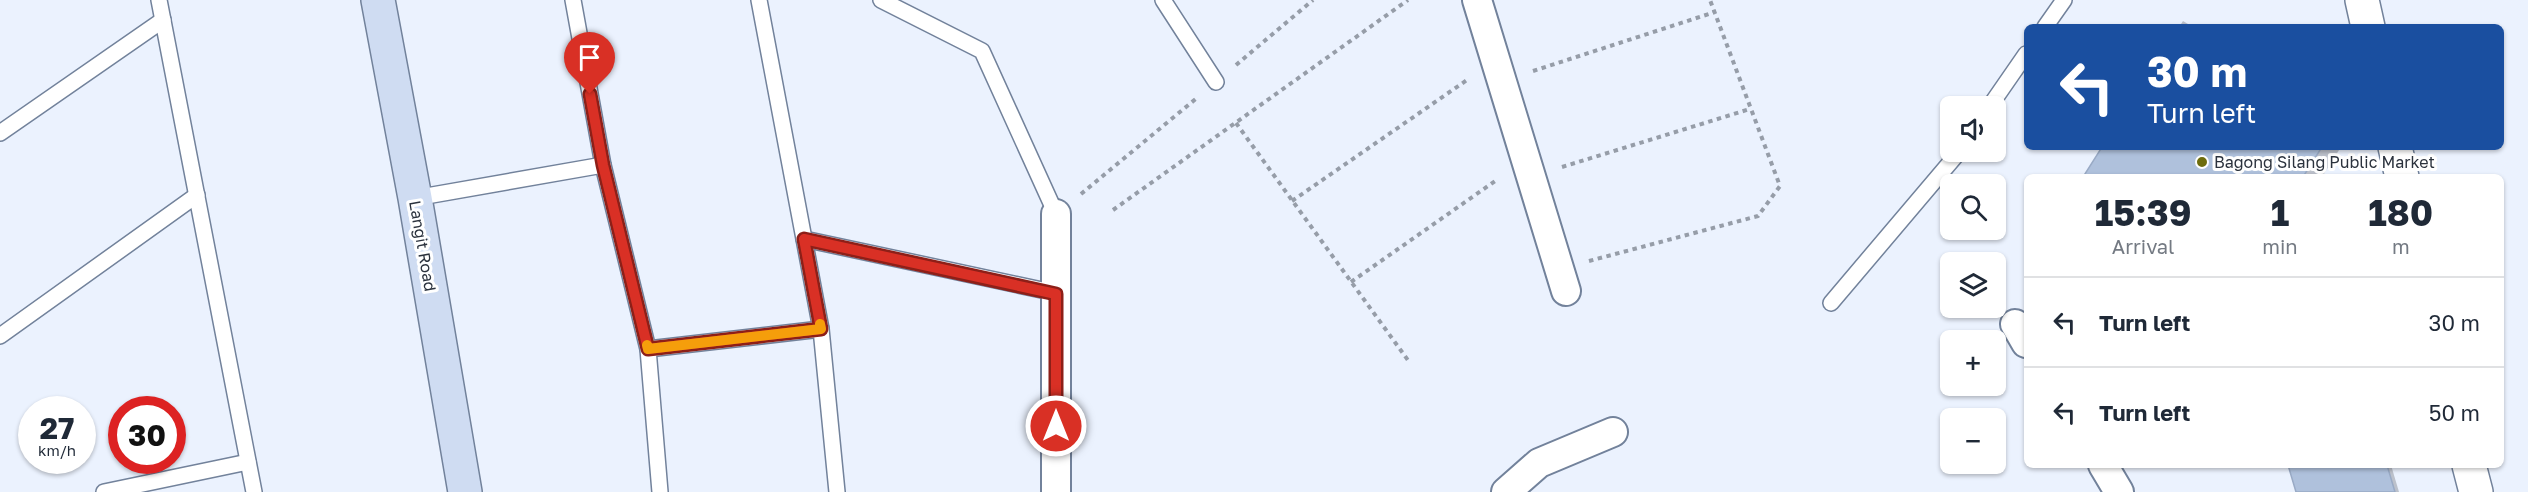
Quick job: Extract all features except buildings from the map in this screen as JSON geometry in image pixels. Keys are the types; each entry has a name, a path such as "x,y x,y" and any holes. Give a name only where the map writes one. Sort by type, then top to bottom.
{"main road":[{"name":"Langit Road","path":"378,0 415,198 465,492"}],"street":[{"path":"1477,0 1563,280"},
{"path":"2362,0 2367,24"},
{"path":"2396,150 2401,174"},
{"path":"1056,214 1056,492"},
{"path":"1506,492 1539,464 1613,432"},
{"path":"2105,468 2119,492"},
{"path":"2470,468 2476,492"}],"lane":[{"path":"159,0 254,492"},
{"path":"573,0 603,165 648,349 660,492"},
{"path":"759,0 821,329 837,492"},
{"path":"881,0 982,51 1056,214"},
{"path":"1163,0 1216,82"},
{"path":"2047,24 2064,0"},
{"path":"0,134 163,20"},
{"path":"1997,96 2024,57"},
{"path":"1831,303 1951,162"},
{"path":"415,198 603,165"},
{"path":"0,336 197,195"},
{"path":"804,239 1056,294"},
{"path":"648,349 821,329"},
{"path":"104,492 248,462"}],"path":[{"path":"1056,214 1313,0"},
{"path":"1113,210 1408,0"},
{"path":"1563,280 1758,216 1780,186 1710,0"},
{"path":"1292,201 1499,71 1715,12"},
{"path":"1351,282 1528,168 1750,109"},
{"path":"1236,123 1410,363"}],"slow traffic":[{"path":"647,345 648,349 821,329 820,324"}],"place":[{"name":"Bagong Silang Public Market","path":"2202,162"}],"route":[{"path":"590,94 603,165 648,349 821,329 804,239 1056,294 1056,426"}]}
